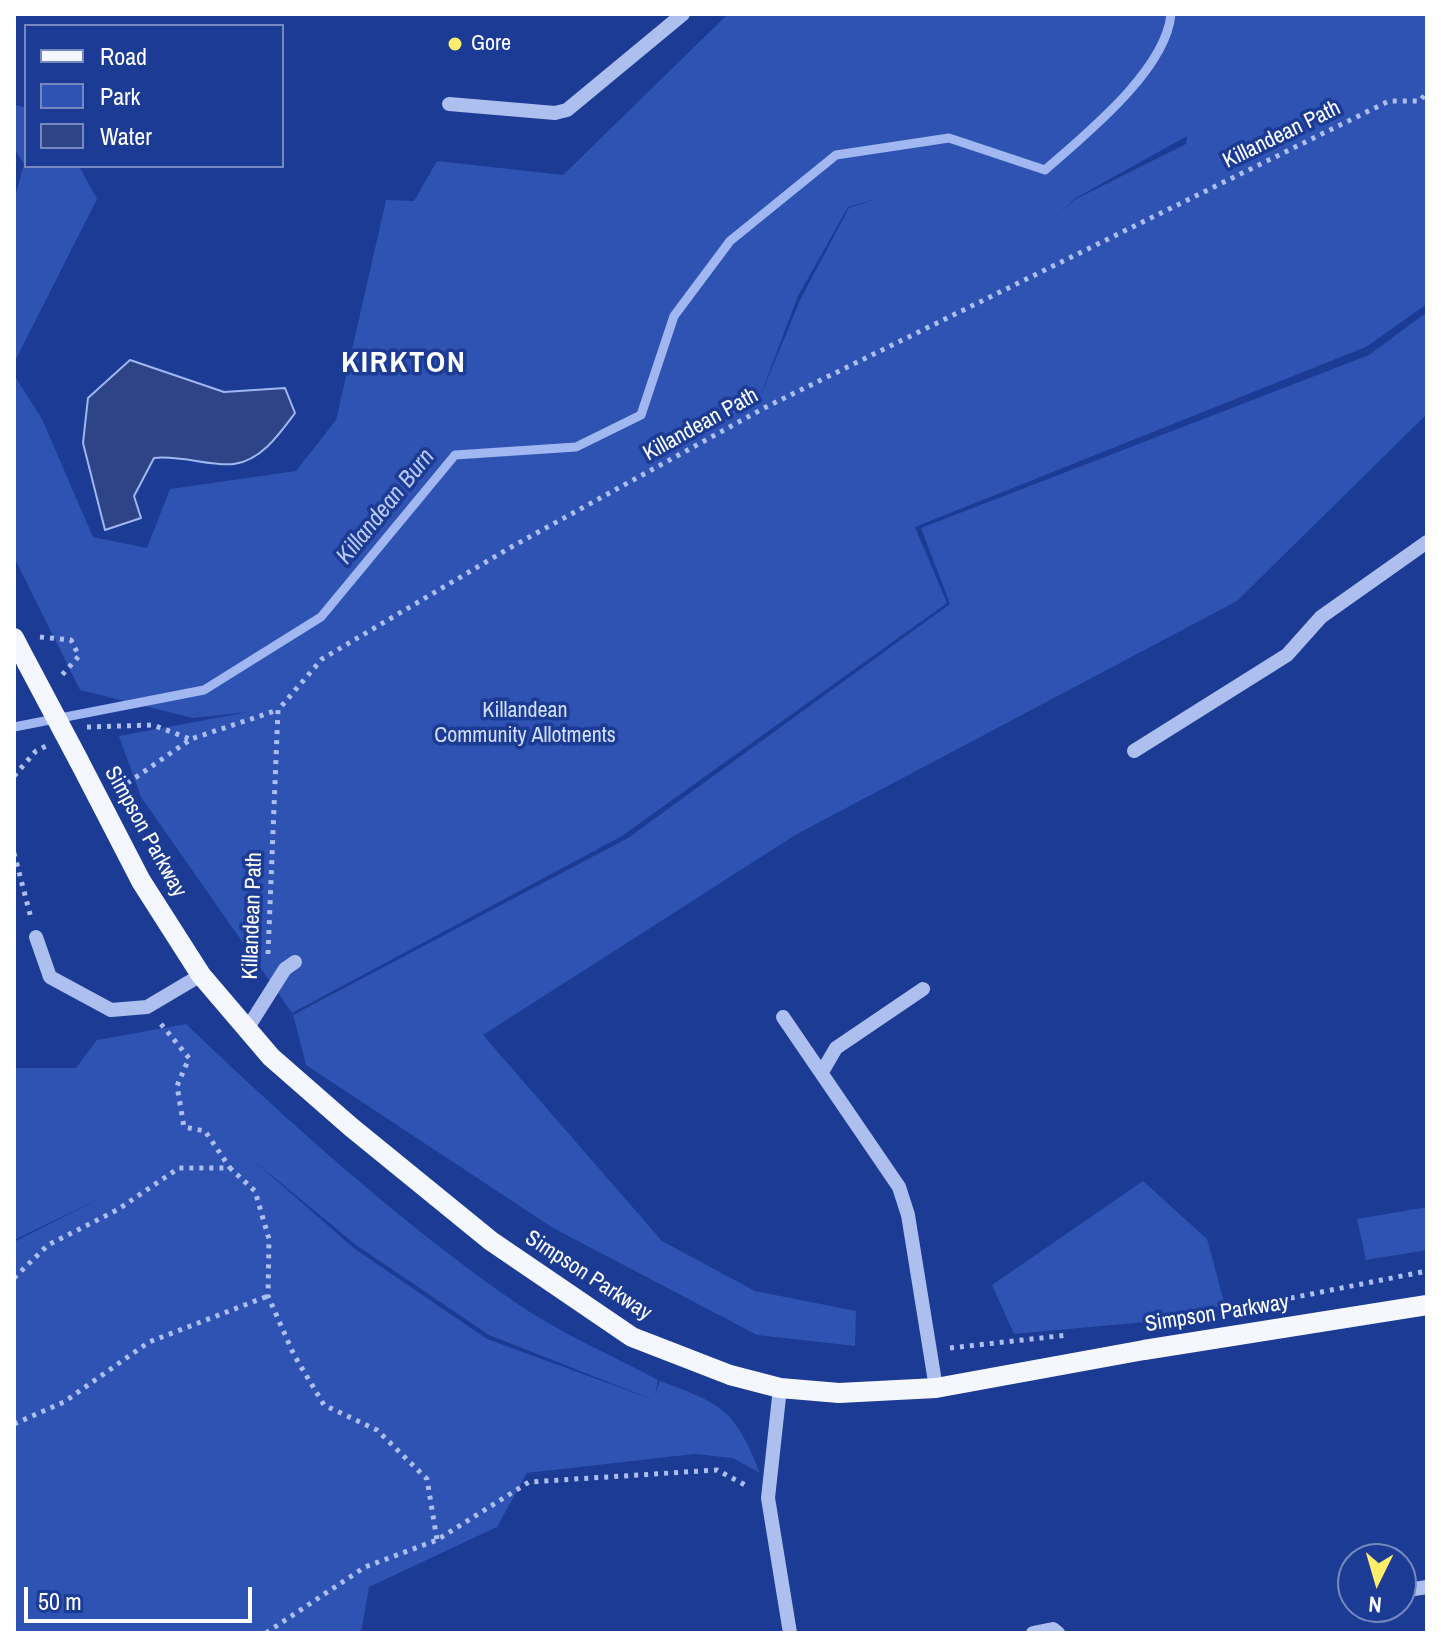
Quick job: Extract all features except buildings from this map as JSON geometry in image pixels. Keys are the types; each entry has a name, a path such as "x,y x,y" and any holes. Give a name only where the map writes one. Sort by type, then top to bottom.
{"main road":[{"name":"Simpson Parkway","path":"15,640 141,881 201,975 271,1057 491,1241 632,1337 730,1375 780,1388 839,1393 936,1388 1144,1350 1427,1305"}],"lane":[{"path":"449,104 555,113 567,110 683,14"},
{"path":"1134,751 1287,655 1321,617 1427,542"},
{"path":"36,937 50,977 111,1010 147,1007 201,975"},
{"path":"247,1029 285,969 295,962"},
{"path":"822,1072 836,1048 923,989"},
{"path":"783,1017 899,1187 908,1215 936,1388"},
{"path":"780,1388 768,1498 790,1633"},
{"path":"1033,1633 1053,1629 1058,1633"}],"path":[{"name":"Killandean Path","path":"266,998 278,710 322,659 513,546 766,407 1389,101 1424,102 1427,92"},
{"path":"15,640 41,637 71,640 79,656"},
{"path":"100,801 191,739 278,710"},
{"path":"14,853 36,937"},
{"path":"147,1007 189,1058 177,1086 184,1127 205,1131 230,1168 255,1191 269,1239 268,1296 294,1355 324,1405 377,1430 427,1479 437,1540"},
{"path":"14,1278 48,1245 117,1210 179,1168 230,1168"},
{"path":"14,1424 64,1402 149,1342 268,1296"},
{"path":"266,1633 365,1567 437,1540 529,1482 717,1470 768,1498"}],"green space":[{"name":"Killandean Community Allotments","path":"728,14 1427,14 1427,304 1366,347 915,527 947,603 622,836 292,1013 141,797 119,736 248,712 193,718 80,690 14,557 14,375 42,419 93,537 147,548 170,489 296,471 336,420 386,200 414,201 437,161 563,175","holes":["1187,136 1186,144 1074,200 1056,217 1074,199","876,199 849,208 801,298 759,399 798,296 848,207"]},
{"path":"14,105 24,107 24,164 14,148"},
{"path":"24,164 24,168 80,168 97,199 14,363 14,201"},
{"path":"1427,312 1427,414 1237,601 797,834 483,1035 662,1241 755,1291 856,1311 855,1346 757,1335 553,1228 306,1065 293,1015 628,838 950,604 921,528 1369,355"},
{"path":"186,1024 347,1171 431,1240 519,1305 658,1380 655,1395 660,1381 699,1396 724,1412 743,1435 760,1473 733,1458 694,1454 527,1473 497,1527 369,1587 361,1633 14,1633 14,1242 103,1197 14,1240 14,1068 76,1068 97,1040","holes":["253,1160 356,1245 489,1335 654,1400 487,1339 355,1249"]},
{"path":"1143,1181 1207,1239 1225,1305 1156,1321 1014,1334 992,1285"},
{"path":"1427,1207 1427,1250 1366,1260 1357,1219"}],"water":[{"path":"130,360 224,392 285,388 295,413 262,451 244,461 225,464 154,458 134,496 141,518 105,530 83,443 88,398"}],"waterway":[{"name":"Killandean Burn","path":"14,727 204,690 321,617 455,455 576,447 641,415 674,316 730,241 836,155 949,138 1045,170 1102,120 1140,78 1166,35 1171,14"}],"place":[{"name":"Gore","path":"455,44"}],"district":[{"name":"KIRKTON","path":"404,364"}]}
